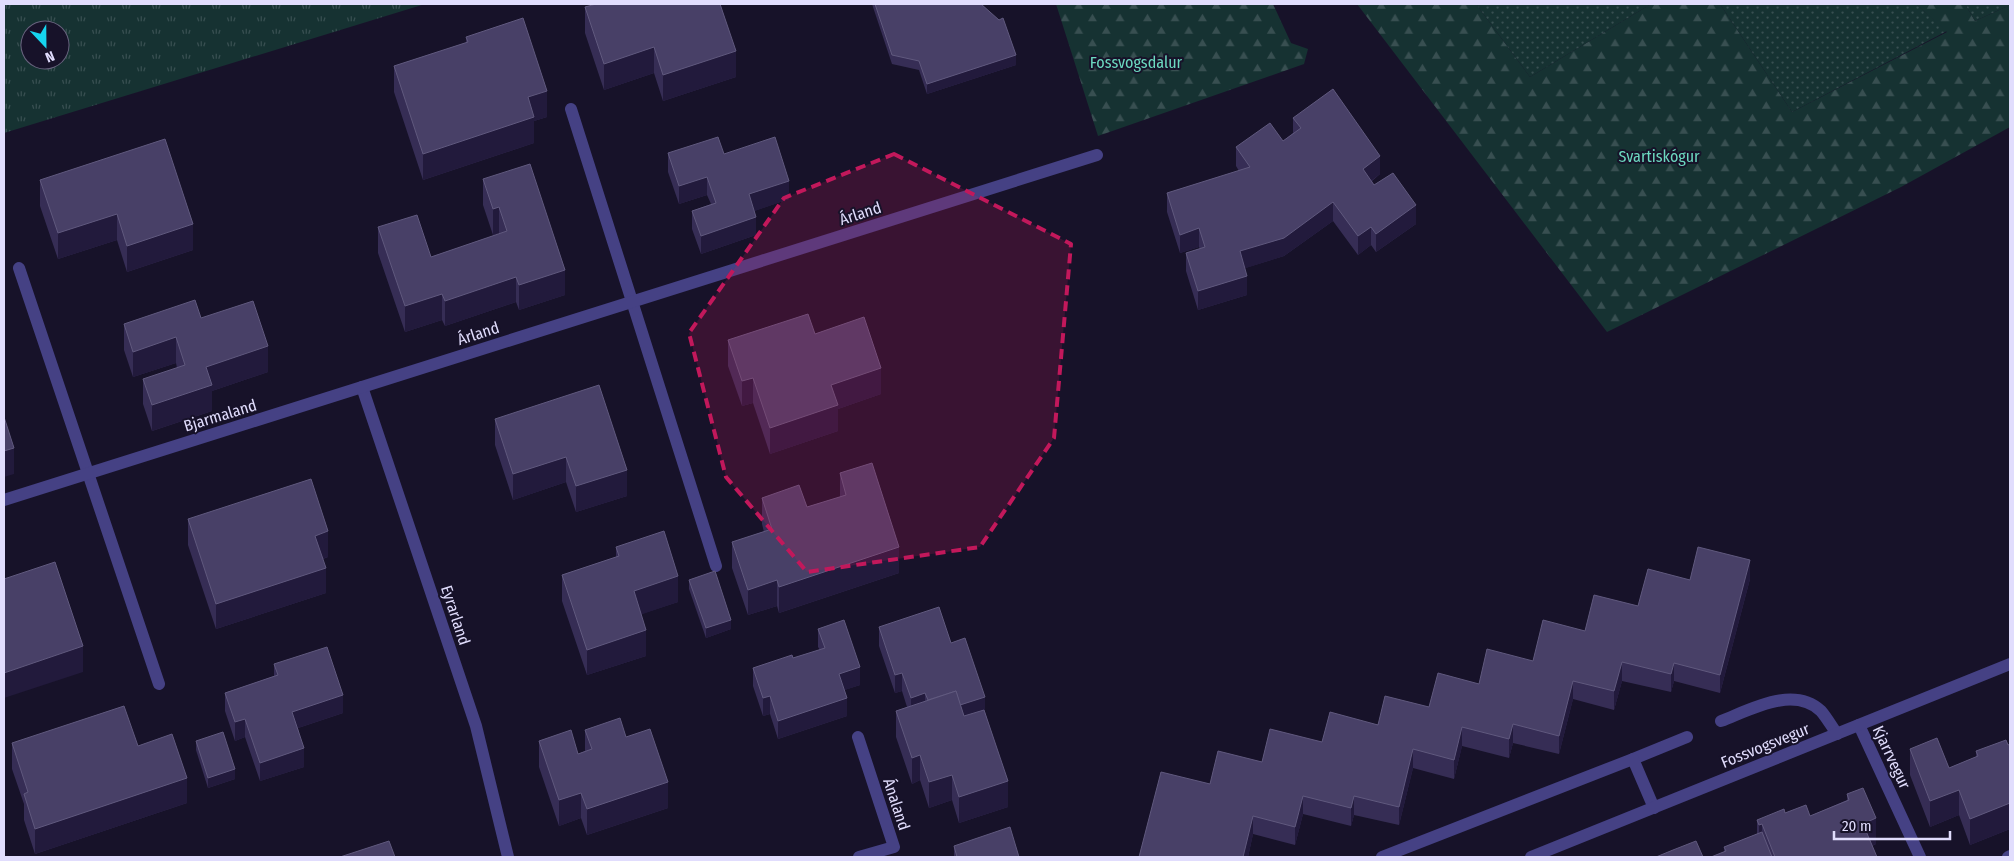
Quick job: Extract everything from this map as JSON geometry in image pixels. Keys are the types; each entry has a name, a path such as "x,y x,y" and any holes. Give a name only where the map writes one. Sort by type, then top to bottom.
{"street":[{"path":"571,109 716,566"},
{"name":"Árland","path":"362,387 1097,155"},
{"path":"19,268 158,684"},
{"name":"Bjarmaland","path":"4,500 362,387"},
{"name":"Eyrarland","path":"362,387 476,726 508,857"},
{"name":"Fossvogsvegur","path":"1531,857 2010,664"},
{"path":"1720,721 1774,700 1796,700 1812,705 1821,712 1837,734"},
{"name":"Kjarrvegur","path":"1859,725 1920,857"},
{"path":"1382,857 1687,737"},
{"name":"Ánaland","path":"858,738 894,847 859,857"},
{"path":"1633,759 1654,808"}],"highlighted area":[{"path":"894,154 1071,244 1054,438 980,547 807,572 726,477 689,333 784,198"}],"green space":[{"path":"4,4 425,4 4,133"},
{"name":"Fossvogsdalur","path":"1056,4 1273,4 1291,43 1308,49 1304,64 1098,136"},
{"name":"Svartiskógur","path":"1357,4 1476,4 1530,77 1651,4 1720,4 1792,112 1947,32 1916,4 1965,4 1975,21 2010,5 2010,127 1901,187 1607,332"},
{"path":"1476,4 1651,4 1530,77"},
{"path":"1720,4 1916,4 1947,31 1792,112"},
{"path":"1965,4 2010,4 2010,5 1975,21"}],"building":[{"path":"596,4 720,4 736,51 663,75 654,47 604,64 585,7"},
{"path":"875,4 981,4 999,20 1003,18 1016,55 927,84 919,61 892,55"},
{"path":"523,18 547,91 528,97 534,117 423,154 394,66 468,42 466,37"},
{"path":"1333,89 1380,156 1363,169 1374,185 1393,173 1416,205 1376,234 1371,227 1358,236 1333,202 1284,238 1240,251 1247,276 1198,291 1186,253 1205,247 1199,228 1180,235 1167,193 1250,167 1236,147 1270,123 1283,141 1301,128 1293,118"},
{"path":"718,137 724,154 775,137 789,181 749,194 756,217 701,236 692,211 716,203 707,177 679,186 668,153"},
{"path":"165,139 193,224 127,246 117,214 58,233 40,180"},
{"path":"530,164 565,270 519,285 516,277 445,301 442,294 405,306 378,227 417,215 431,257 507,231 499,207 493,209 483,179"},
{"path":"195,300 201,318 253,301 268,346 206,367 212,385 152,405 143,379 185,365 176,337 133,352 124,324"},
{"path":"808,314 815,334 864,317 881,368 831,385 838,405 770,428 753,378 742,381 728,340"},
{"path":"599,385 627,470 576,486 566,457 513,474 495,419"},
{"path":"4,417 14,448 4,451"},
{"path":"872,463 899,547 779,587 777,580 748,590 732,542 772,529 762,498 799,485 807,507 846,495 840,473"},
{"path":"311,479 328,531 315,536 326,568 216,604 188,519"},
{"path":"664,531 678,576 634,591 646,630 587,650 562,575 619,556 616,547"},
{"path":"1698,547 1750,560 1720,675 1674,663 1671,674 1622,662 1614,691 1573,681 1559,736 1513,724 1509,739 1462,727 1454,760 1413,749 1399,807 1354,796 1351,808 1303,796 1295,827 1253,816 1243,857 1139,857 1161,772 1210,784 1218,751 1262,762 1270,729 1322,742 1330,712 1378,725 1385,696 1429,707 1438,673 1479,684 1487,649 1533,661 1543,620 1585,631 1594,595 1638,606 1648,569 1690,580"},
{"path":"55,562 83,646 4,673 4,579"},
{"path":"715,571 731,620 706,628 689,580"},
{"path":"939,607 951,643 965,638 985,697 960,705 956,691 928,700 925,693 911,698 902,673 895,675 879,627"},
{"path":"844,620 860,667 839,674 847,698 778,721 770,696 763,698 753,668 792,655 793,658 825,648 818,629"},
{"path":"327,647 343,695 292,712 304,748 260,763 245,719 235,722 225,693 278,675 274,664"},
{"path":"956,691 964,716 984,710 1008,781 959,797 952,775 929,782 920,755 912,758 896,711"},
{"path":"124,706 138,746 172,734 187,778 35,829 24,794 28,792 12,743"},
{"path":"620,718 626,737 650,729 668,782 587,809 581,793 559,800 539,741 571,730 578,754 592,749 585,730"},
{"path":"223,732 235,769 208,778 196,741"},
{"path":"1937,738 1949,768 1978,756 1976,751 2006,740 2008,745 2010,744 2010,803 1970,819 1959,790 1930,801 1910,749"},
{"path":"1863,788 1876,818 1863,824 1877,857 1775,857 1762,824 1759,825 1757,820 1784,809 1785,813 1806,805 1810,816 1849,800 1847,794"},
{"path":"1010,827 1019,857 957,857 954,846"},
{"path":"1762,832 1772,857 1711,857 1726,851 1724,847"},
{"path":"389,841 395,857 340,857"},
{"path":"1696,841 1703,857 1656,857 1673,850"}]}
